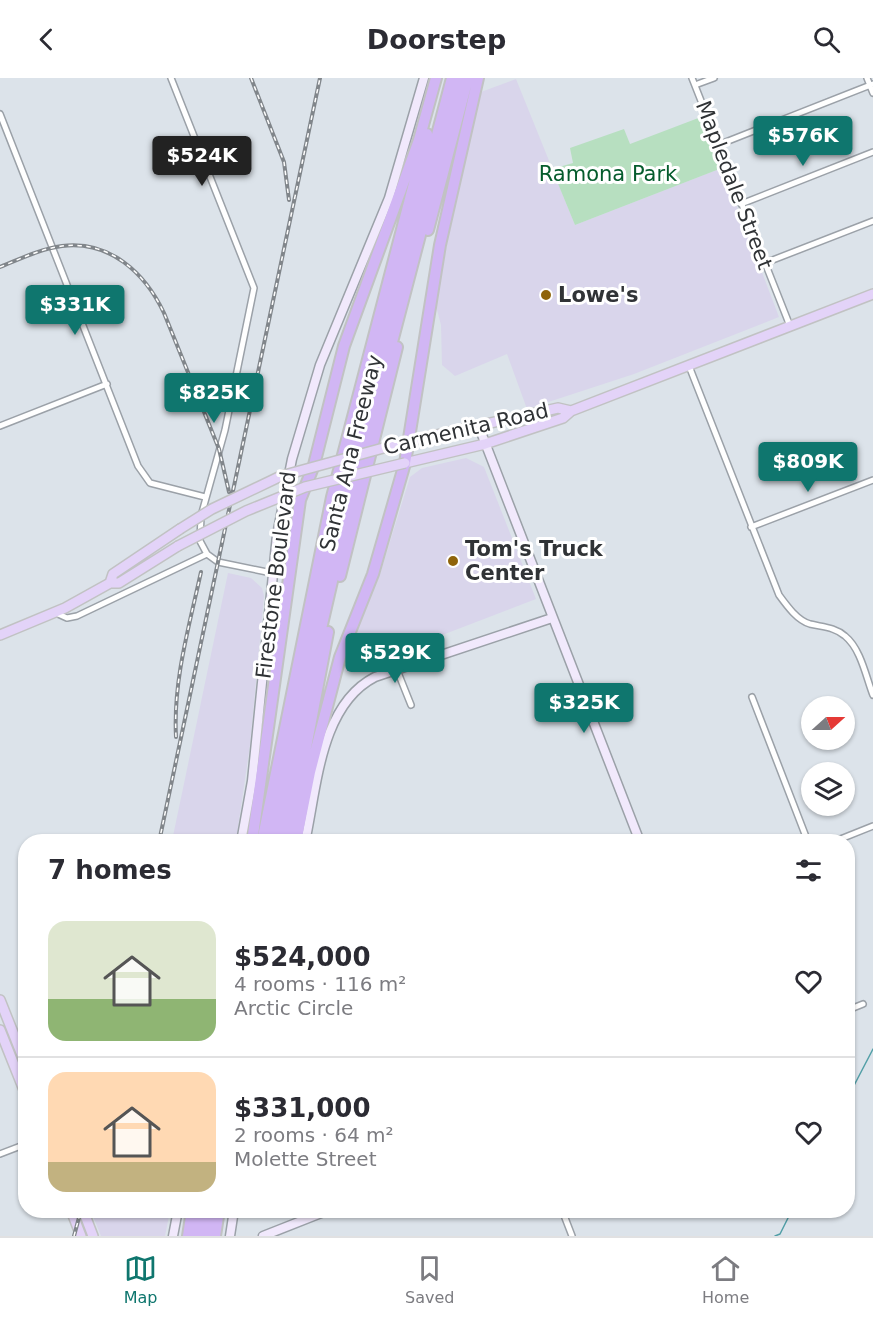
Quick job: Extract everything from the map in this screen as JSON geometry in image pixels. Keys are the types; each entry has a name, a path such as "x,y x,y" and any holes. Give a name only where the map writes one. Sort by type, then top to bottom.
{"highway":[{"path":"253,834 300,500 314,465 344,346 419,140 436,78"},
{"name":"Santa Ana Freeway","path":"264,834 332,497 441,78"},
{"path":"273,834 303,669 341,499 452,78"},
{"path":"281,834 312,668 350,502 461,78"},
{"name":"Santa Ana Freeway","path":"290,834 327,636 349,538 468,78"},
{"path":"298,834 310,772 340,657 371,580 405,463 440,244 478,78"},
{"path":"188,1236 191,1218"},
{"path":"198,1236 201,1218"},
{"path":"206,1236 209,1218"},
{"path":"214,1236 217,1218"}],"main road":[{"name":"Carmenita Road","path":"0,635 56,612 110,583 119,583 178,546 246,512 305,487 485,444 563,418 571,411 873,294"},
{"name":"Carmenita Road","path":"110,583 113,574 180,529 246,491 314,465 558,408 571,411"},
{"path":"0,1000 18,1037"},
{"path":"0,1030 18,1075"},
{"path":"74,1218 81,1236"},
{"path":"86,1218 93,1236"}],"street":[{"path":"171,78 254,288 225,430 205,497 200,540 207,554 218,562 272,573"},
{"name":"Firestone Boulevard","path":"242,834 253,771 272,573 284,495 305,407 334,330 389,198 424,78"},
{"name":"Mapledale Street","path":"692,78 790,326"},
{"path":"695,85 714,78"},
{"path":"867,78 872,85 873,93"},
{"path":"718,145 872,85"},
{"path":"0,114 143,476 150,483 160,487 205,497"},
{"path":"741,204 873,152"},
{"path":"765,263 873,221"},
{"path":"689,366 779,595 788,608 809,624 832,628 844,634 854,647 873,695"},
{"path":"0,426 107,384"},
{"path":"479,427 637,834"},
{"path":"751,527 873,480"},
{"path":"56,612 67,618 77,616 207,554"},
{"path":"307,834 327,737 340,708 365,683 552,618"},
{"path":"397,670 411,705"},
{"path":"752,697 805,834"},
{"path":"853,834 873,826"},
{"path":"855,1007 863,1004"},
{"path":"8,1050 18,1046"},
{"path":"0,1154 18,1147"},
{"path":"173,1236 176,1218"},
{"path":"230,1236 233,1218"},
{"path":"263,1236 309,1218"},
{"path":"565,1218 572,1236"}],"shaded area":[{"path":"516,79 575,225 722,168 779,317 634,374 527,409 507,354 455,376 442,365 441,325 436,306 456,192 481,92"},
{"name":"Tom's Truck Center","path":"466,458 484,467 536,599 346,672 349,663 344,662 380,574 410,477 422,468"},
{"path":"228,573 251,578 262,588 264,596 250,745 237,834 173,834"},
{"path":"94,1218 169,1218 165,1236 101,1236"}],"green space":[{"name":"Ramona Park","path":"701,117 722,168 575,225 552,169 573,163 570,148 624,129 630,144"}],"waterway":[{"path":"855,1084 873,1049"},
{"path":"775,1236 780,1234 788,1218"}],"railway":[{"path":"251,78 284,162 289,200"},
{"path":"161,834 320,78"},
{"path":"0,267 46,249 79,246 96,248 110,254 124,262 136,273 147,285 164,313 219,449 229,492"},
{"path":"176,737 179,675 201,572"},
{"path":"74,1236 79,1218"}],"place":[{"name":"Lowe's","path":"546,295"},
{"name":"Tom's Truck Center","path":"453,561"}]}
